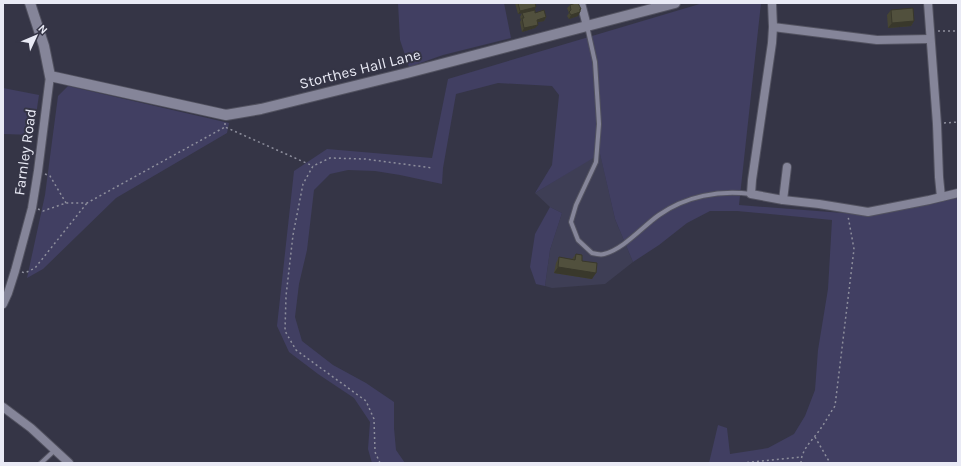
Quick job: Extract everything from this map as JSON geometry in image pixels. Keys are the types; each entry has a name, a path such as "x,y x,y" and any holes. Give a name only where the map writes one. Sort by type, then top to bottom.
{"street":[{"name":"Farnley Road","path":"3,304 8,294 15,271 32,208 50,76 44,46 30,3"},
{"path":"582,3 587,26"},
{"name":"Storthes Hall Lane","path":"50,76 226,115 261,109 399,75 675,3"},
{"path":"772,3 773,27 751,194 868,212 958,193"},
{"path":"928,3 937,124 938,177 942,197"},
{"path":"773,27 877,40 930,39"},
{"path":"783,200 787,167"},
{"path":"3,408 31,428 69,463"}],"lane":[{"path":"587,26 595,62 599,124 596,162 576,205 572,222 578,240 592,253 604,254 618,248 659,215 681,202 712,194 728,192 751,194"},
{"path":"41,463 55,450"}],"path":[{"path":"934,31 958,31"},
{"path":"225,127 226,115"},
{"path":"937,124 958,122"},
{"path":"225,127 313,166"},
{"path":"15,271 25,273 35,268 87,203 225,127"},
{"path":"380,463 375,452 374,419 366,401 296,350 285,331 286,296 293,235 303,184 313,166 330,158 365,159 432,168"},
{"path":"38,171 50,176 66,202"},
{"path":"32,208 43,211 66,202 87,203"},
{"path":"801,463 801,457 814,437 822,428 835,406 854,249 847,208"},
{"path":"814,437 830,463"},
{"path":"742,463 801,457"}],"shaded area":[{"path":"398,3 504,3 511,38 443,55 409,67 400,40"},
{"path":"703,3 761,3 739,205 869,215 958,193 958,463 709,463 718,425 727,428 730,454 768,448 794,434 805,416 815,390 818,350 828,289 832,220 737,211 710,211 687,223 659,245 633,262 615,219 600,154 535,193 552,165 559,95 552,86 498,83 456,94 443,168 442,184 375,171 348,170 330,174 314,190 307,250 299,284 295,317 302,341 333,365 366,383 394,402 396,450 405,463 372,463 368,449 370,422 354,398 318,374 289,352 277,326 294,171 327,149 432,158 448,79"},
{"path":"68,86 229,123 227,133 116,198 43,269 27,278 45,195 58,96"},
{"path":"3,88 39,95 33,135 3,134"},
{"path":"600,153 615,219 633,262 605,284 552,288 545,286 550,250 562,213 550,207 535,193"},
{"path":"550,207 562,213 550,250 545,286 536,284 530,267 535,234"}],"building":[{"path":"518,3 535,3 536,7 520,11"},
{"path":"578,3 581,9 580,12 571,15 569,12 571,10 570,5"},
{"path":"913,8 914,21 892,23 891,10"},
{"path":"535,10 535,13 544,10 546,17 537,20 538,25 524,28 522,18 524,18 522,13"},
{"path":"576,254 582,255 582,261 597,263 596,273 558,267 559,257 575,260"}]}
